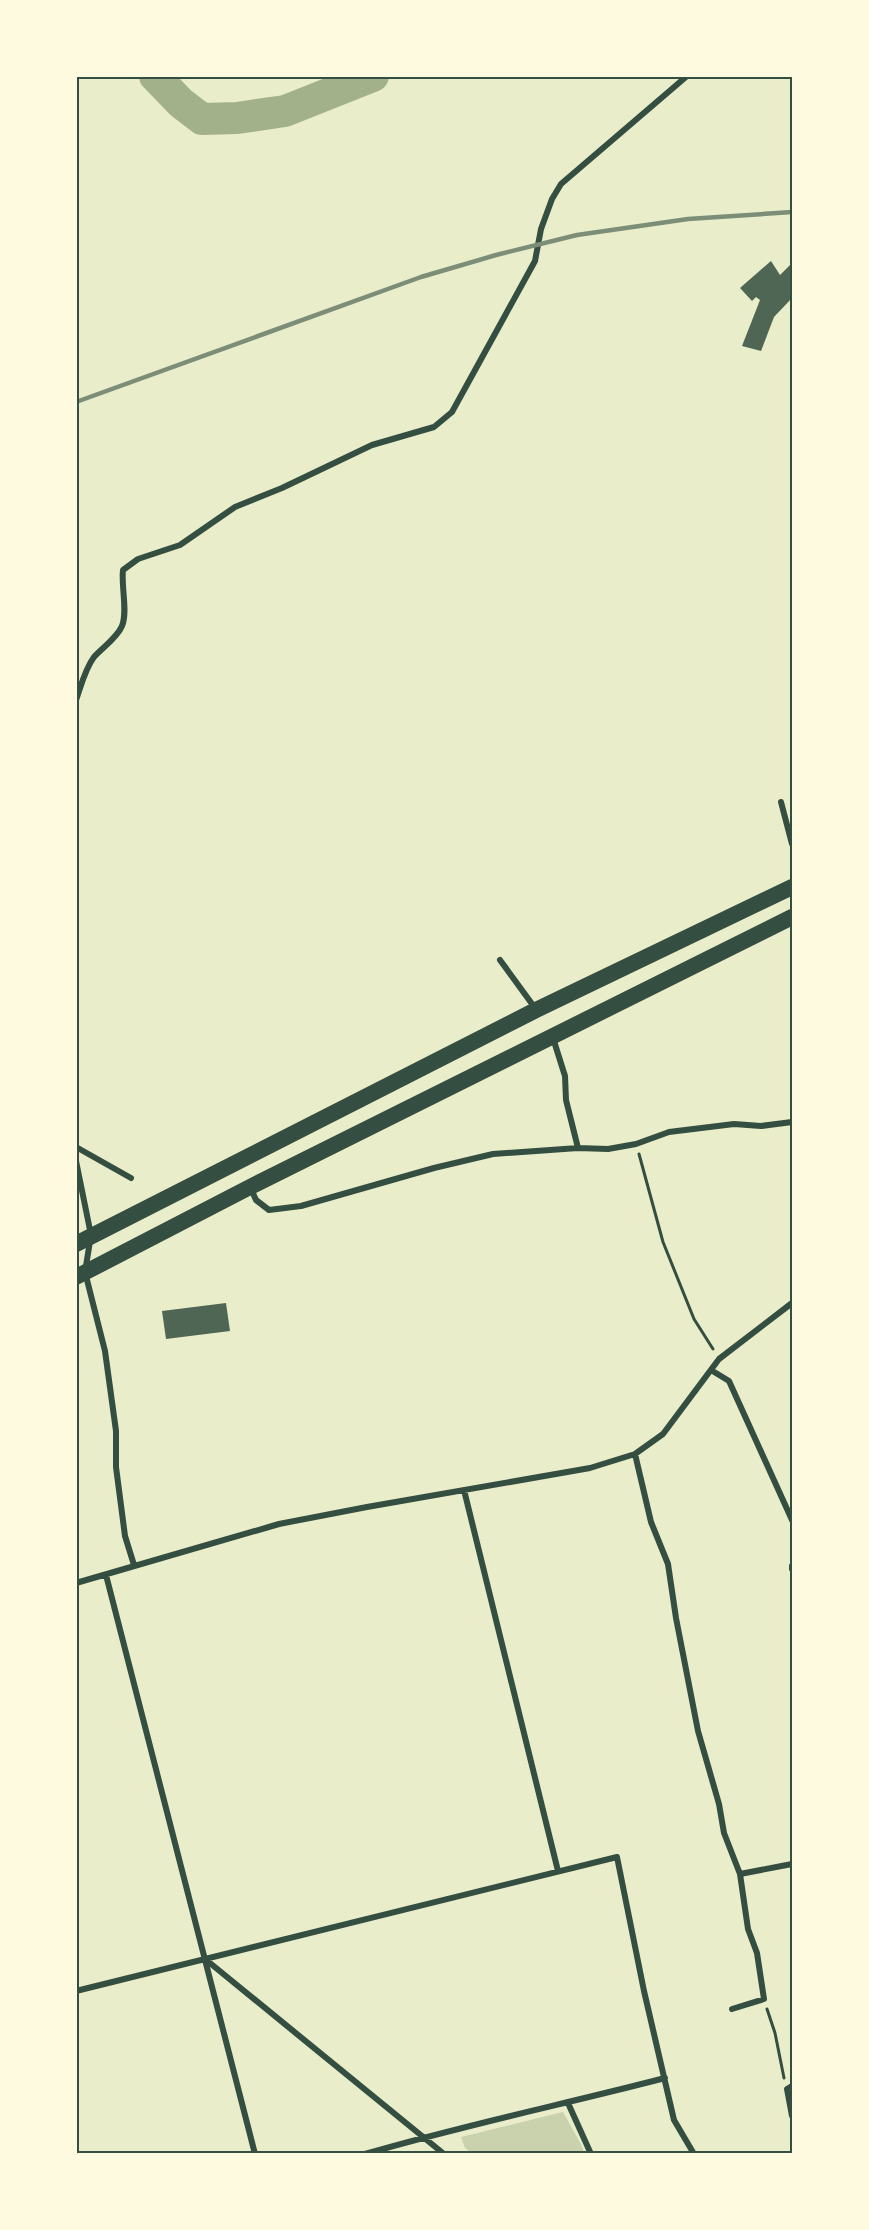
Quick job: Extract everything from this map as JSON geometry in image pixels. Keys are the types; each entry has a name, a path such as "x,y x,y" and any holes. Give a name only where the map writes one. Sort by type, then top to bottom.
{"highway":[{"path":"84,1239 536,1010 792,886"},
{"path":"81,1274 792,916"}],"street":[{"path":"76,700 93,658 122,628 125,618 123,570 138,559 180,545 235,507 282,488 372,445 434,427 452,412 535,261 548,209 561,184 687,76"},
{"path":"781,802 792,844"},
{"path":"500,960 536,1010"},
{"path":"553,1036 565,1076 566,1100 578,1148"},
{"path":"250,1187 256,1200 269,1210 301,1206 434,1168 493,1154 578,1148 608,1149 636,1144 669,1132 734,1124 761,1126 792,1122"},
{"path":"76,1147 131,1178"},
{"path":"76,1161 84,1239 81,1274 105,1351 116,1431 116,1467 125,1536 134,1565"},
{"path":"76,1583 279,1524 590,1468 635,1454 663,1434 719,1359 792,1304"},
{"path":"711,1370 729,1381 792,1520"},
{"path":"635,1454 651,1522 668,1564 698,1731 719,1804 724,1833 740,1874 748,1929 757,1953 764,1999 732,2009"},
{"path":"464,1490 558,1871"},
{"path":"106,1575 255,2154"},
{"path":"76,1991 617,1857 644,1991 674,2120 694,2154"},
{"path":"740,1874 792,1864"},
{"path":"205,1959 444,2154"},
{"path":"365,2154 422,2137 665,2078"},
{"path":"789,2088 792,2116"},
{"path":"568,2103 591,2154"}],"path":[{"path":"636,1144 663,1242 694,1319 719,1359"},
{"path":"764,1999 789,2088"}],"green space":[{"path":"563,2112 584,2153 472,2153 465,2148 461,2137"}],"building":[{"path":"771,261 780,275 792,263 792,298 774,317 761,351 742,346 760,300 756,297 752,301 740,288"},
{"path":"226,1303 230,1331 166,1339 162,1311"}],"waterway":[{"path":"155,76 181,103 202,119 237,118 285,111 373,76"}],"railway":[{"path":"76,402 421,277 496,255 577,235 688,219 792,212"}]}
